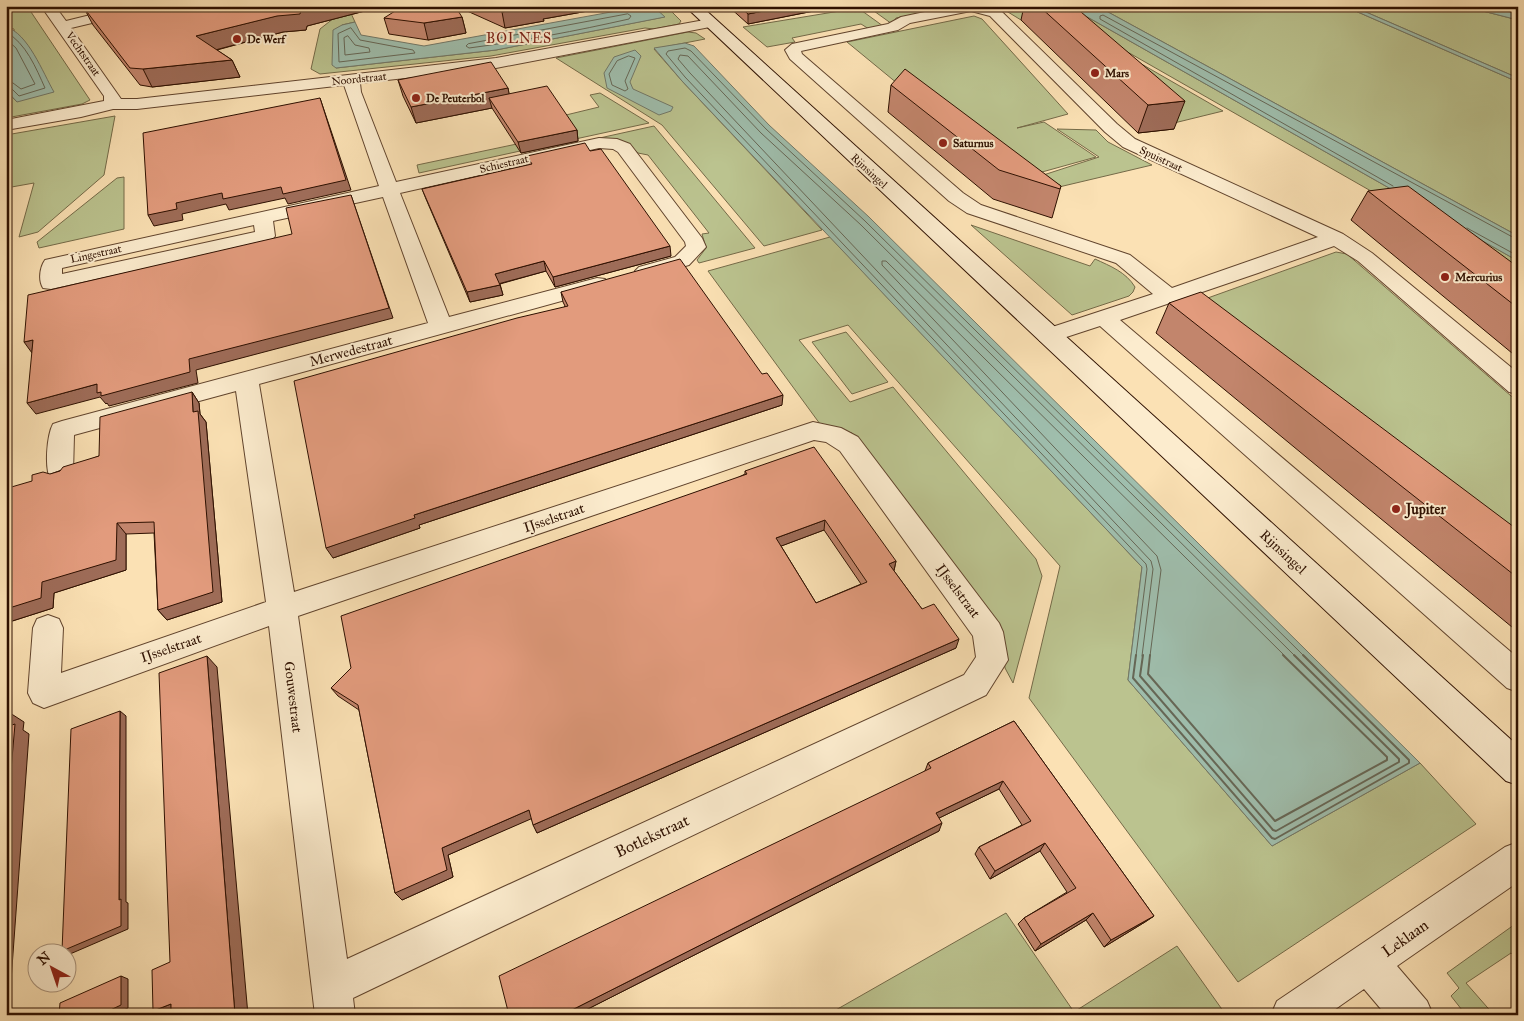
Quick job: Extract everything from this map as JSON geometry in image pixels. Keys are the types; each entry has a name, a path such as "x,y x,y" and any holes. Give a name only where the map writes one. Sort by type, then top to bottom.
{"street":[{"name":"Vechtstraat","path":"48,6 112,96 113,104"},
{"path":"63,26 146,6"},
{"name":"Rijnsingel","path":"692,6 1518,769"},
{"name":"Spuistraat","path":"1168,296 1123,259 974,209 956,197 795,56 793,50 797,47 894,27 906,20 971,7 982,8 995,13 1128,143 1336,238 1365,257 1518,386"},
{"name":"Noordstraat","path":"6,125 81,112 113,104 137,104 352,86 496,63 710,24"},
{"path":"316,100 352,86 441,326"},
{"name":"Schiestraat","path":"391,189 599,143 617,144 628,152 695,242 696,248 682,261"},
{"name":"Lingestraat","path":"264,217 265,236 51,283 52,264 391,189"},
{"path":"1048,336 1336,238"},
{"name":"Merwedestraat","path":"60,473 62,430 682,261"},
{"path":"1104,318 1518,678"},
{"name":"Gouwestraat","path":"246,380 282,609 332,1001"},
{"name":"IJsselstraat","path":"48,628 44,693 282,609 813,431 832,434 849,444 988,632 992,660 975,685"},
{"name":"Botlekstraat","path":"332,1001 975,685"},
{"name":"Leklaan","path":"1292,1015 1518,860"},
{"path":"1368,963 1414,1015"}],"green space":[{"path":"6,6 27,6 90,100 82,104 6,118 6,91 17,102 14,29 6,27"},
{"path":"653,6 666,6 681,21 679,24 654,29 645,28 491,56 320,74 311,69 320,29 348,7 355,22 342,25 336,68 496,50 664,17"},
{"path":"867,6 955,6 896,18 892,24"},
{"path":"992,6 1041,6 1223,111 1170,124 1052,18 1021,20 1003,9"},
{"path":"1047,6 1068,6 1518,261 1518,275"},
{"path":"1097,6 1344,6 1518,82 1518,236"},
{"path":"1352,6 1463,6 1518,20 1518,78"},
{"path":"858,8 883,26 869,29 861,24 792,38 795,42 767,47 743,27"},
{"path":"974,16 982,19 1068,114 1017,128 1044,122 1096,157 1042,172 909,93 847,42"},
{"path":"688,32 696,33 705,39 654,49 822,230 764,246 662,125 556,58"},
{"path":"600,93 649,123 419,173 417,165 550,137 566,115 599,107 590,95"},
{"path":"115,116 104,175 38,232 19,237 34,183 6,188 6,135"},
{"path":"654,126 755,248 699,263 697,260 706,248 702,234 709,233 648,155 638,153 632,147 595,139"},
{"path":"1057,129 1096,130 1108,142 1152,165 1059,187 1031,179 1099,157"},
{"path":"124,177 124,229 39,248 37,242 117,178"},
{"path":"971,225 1090,266 1095,259 1122,273 1135,287 1129,296 1072,315"},
{"path":"830,237 1142,567 1128,680 1272,846 1420,763 1476,824 1238,982 1029,698 1060,566 848,325 799,340 850,402 893,387 1036,559 1042,576 1013,683 1005,668 1000,625 852,433 820,424 708,271"},
{"path":"1336,252 1347,254 1518,402 1518,556 1191,304"},
{"path":"846,332 888,382 852,394 812,342"},
{"path":"1006,913 1074,1012 1177,946 1226,1015 827,1015"},
{"path":"1518,922 1518,960 1511,953 1466,983 1494,1015 1457,1015 1462,1010 1451,996 1459,988 1447,973"}],"water":[{"path":"644,6 653,6 665,17 496,50 336,68 332,65 333,30 342,25 355,22 361,35 424,46"},
{"path":"1068,6 1097,6 1518,236 1518,261"},
{"path":"1344,6 1352,6 1518,78 1518,82"},
{"path":"1463,6 1486,6 1518,14 1518,20"},
{"path":"6,27 14,31 28,45 54,92 17,102 6,90"},
{"path":"685,43 694,46 769,125 869,217 1420,763 1272,846 1128,680 1142,567 682,81 654,48"},
{"path":"635,50 641,56 630,82 633,89 673,107 671,111 659,115 607,88 604,73 614,57"}],"building":[{"path":"94,6 316,6 301,10 300,14 277,16 196,36 232,60 143,69 130,68 84,8"},
{"path":"403,6 455,6 462,17 424,23 384,18"},
{"path":"488,6 535,6 502,12"},
{"path":"739,6 790,6 748,14"},
{"path":"1039,6 1074,6 1185,101 1148,105"},
{"path":"491,62 508,88 411,107 398,80"},
{"path":"905,69 1061,186 1060,189 999,170 891,85"},
{"path":"547,86 577,130 518,142 489,98"},
{"path":"320,98 346,180 283,194 281,187 223,199 222,193 176,203 177,209 148,215 143,133"},
{"path":"585,143 590,151 601,149 670,246 553,277 544,261 495,274 500,285 467,292 422,189 532,164 527,156"},
{"path":"1408,186 1518,267 1518,308 1368,191"},
{"path":"351,195 389,308 189,359 190,372 101,396 101,392 97,393 97,384 27,403 33,340 24,342 28,295 292,234 286,208"},
{"path":"680,259 762,374 767,373 783,395 414,515 415,518 326,548 294,381 517,318 568,306 561,292"},
{"path":"1201,292 1518,530 1518,578 1169,303"},
{"path":"192,392 193,412 198,411 213,592 158,610 154,522 117,523 116,560 42,582 41,598 6,609 6,500 8,488 32,481 32,475 43,472 50,474 60,471 63,467 99,456 100,417"},
{"path":"814,447 896,561 889,564 922,609 934,604 959,639 533,825 529,810 442,848 447,870 395,893 358,705 331,688 351,668 341,616 747,474 745,471","holes":["825,520 867,582 816,603 776,538"]},
{"path":"207,656 235,1015 171,1015 171,1004 153,1011 152,970 170,962 159,673"},
{"path":"120,711 119,900 121,899 121,926 78,944 62,944 71,729"},
{"path":"10,713 9,726 15,724 6,828 6,714"},
{"path":"1014,721 1154,916 1111,940 1093,913 1041,944 1024,918 1076,888 1045,843 995,871 979,847 1031,821 1003,781 936,813 942,823 562,1015 509,1015 499,976 931,768 928,763"},
{"path":"121,976 121,1005 100,1015 59,1015 60,1003"}],"place":[{"name":"De Werf","path":"237,39"},
{"name":"Mars","path":"1095,73"},
{"name":"De Peuterbol","path":"416,98"},
{"name":"Saturnus","path":"943,143"},
{"name":"Mercurius","path":"1445,277"},
{"name":"Jupiter","path":"1396,509"}],"district":[{"name":"BOLNES","path":"519,38"}]}
